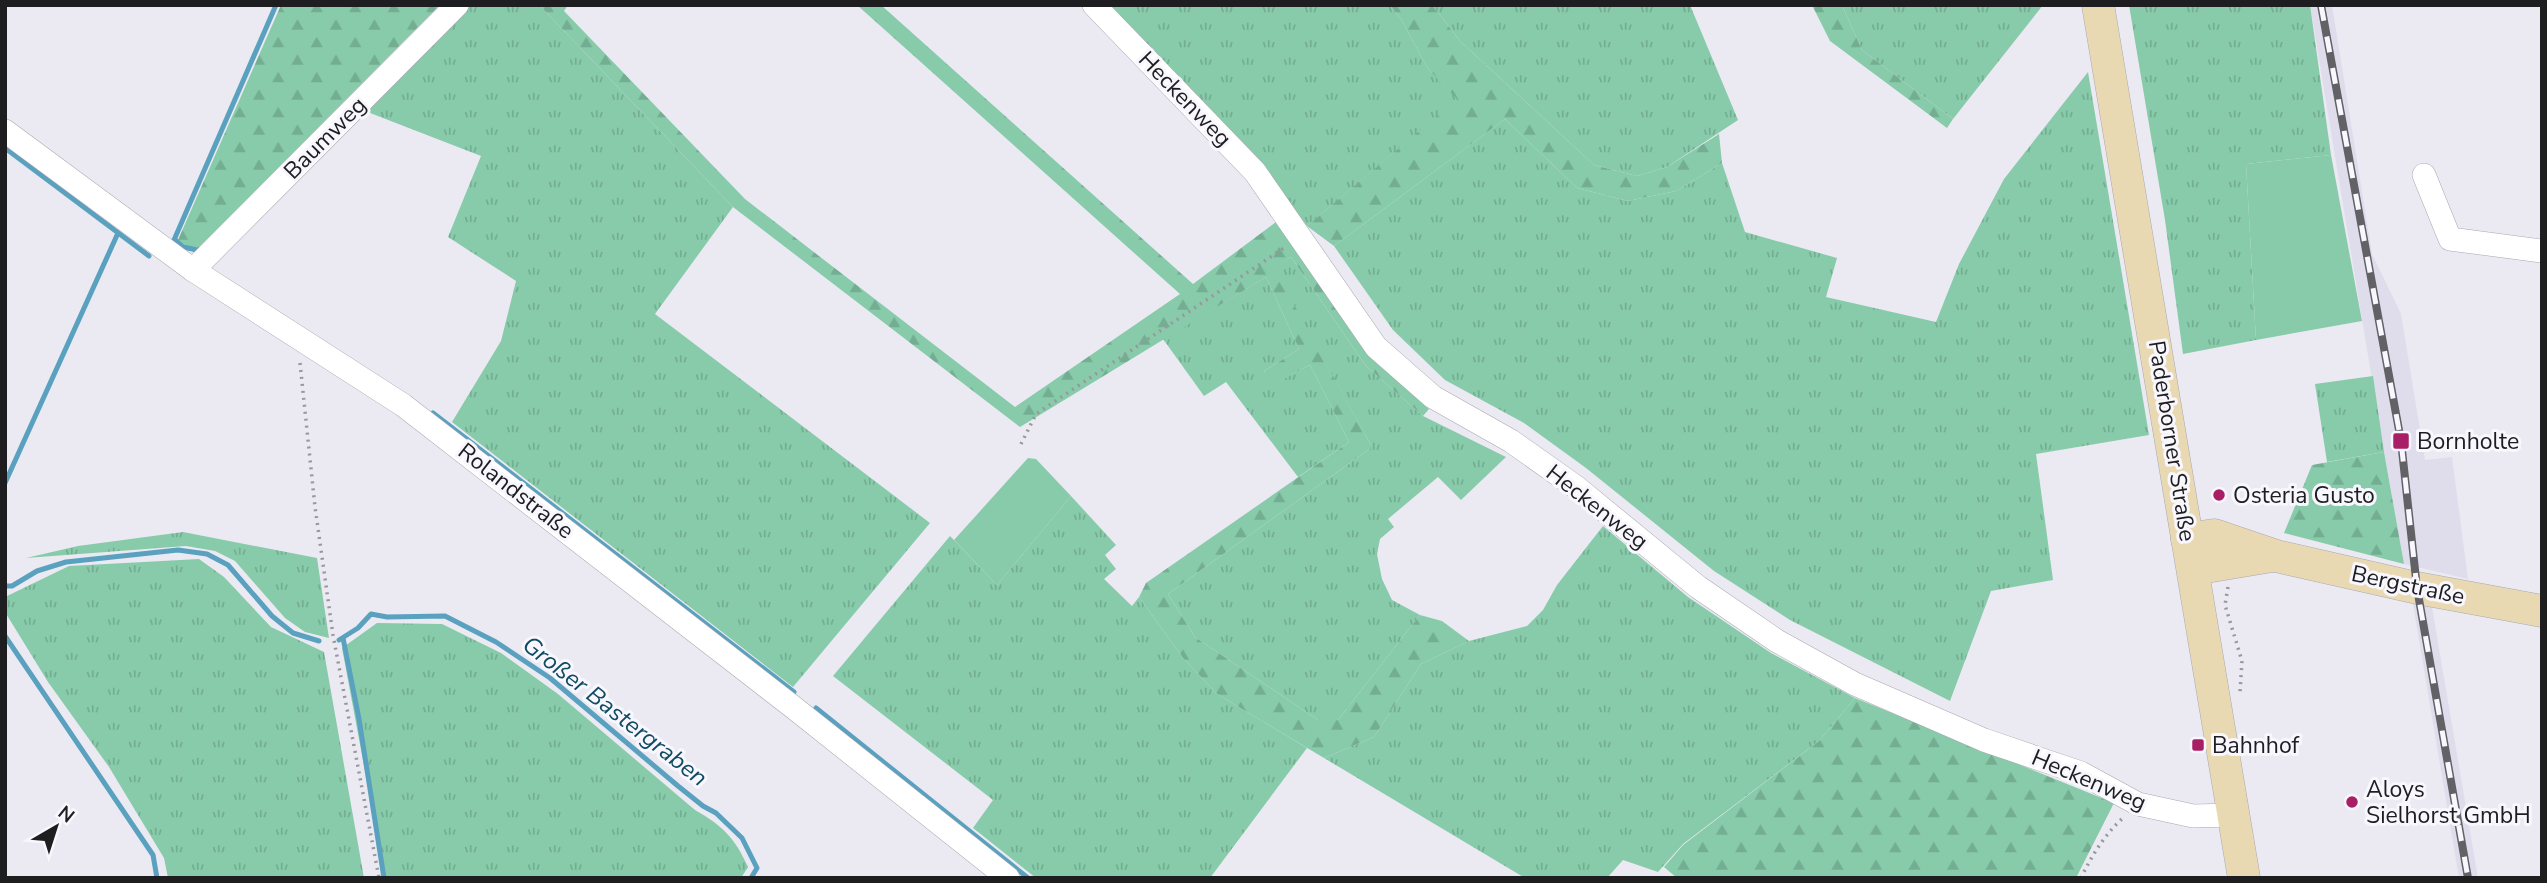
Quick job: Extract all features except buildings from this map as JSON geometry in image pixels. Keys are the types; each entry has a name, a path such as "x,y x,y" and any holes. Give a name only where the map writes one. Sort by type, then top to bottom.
{"main road":[{"name":"Paderborner Straße","path":"2098,5 2244,878"},
{"name":"Bergstraße","path":"2187,539 2214,535 2276,556 2541,616"},
{"name":"Bergstraße","path":"2194,569 2276,556"}],"street":[{"name":"Baumweg","path":"193,271 457,5"},
{"name":"Heckenweg","path":"1094,5 1255,172 1376,347 1433,397 1522,449 1576,487 1709,595 1777,641 1855,684 1984,740 2081,773 2138,804 2193,816 2234,815"},
{"name":"Rolandstraße","path":"5,131 193,271 403,405 1008,878"},
{"path":"2424,175 2450,239 2542,251"}],"path":[{"path":"1021,444 1036,414 1300,237"},
{"path":"298,337 315,507 333,635 379,878"},
{"path":"2081,878 2112,827 2138,804"}],"shaded area":[{"path":"2310,5 2332,5 2372,254 2401,314 2425,460 2452,457 2468,579 2404,564"},
{"path":"2413,604 2432,607 2478,878 2459,878"}],"green space":[{"path":"281,5 440,5 194,252 178,240"},
{"path":"471,5 539,5 733,207 655,314 930,523 793,687 452,422 501,341 516,281 448,237 481,156 365,111"},
{"path":"539,5 568,5 564,11 745,199 1015,407 1180,294 857,5 881,5 1193,284 1280,219 1373,359 1429,409 1423,416 1366,366 1291,257 1274,268 1372,447 1168,594 1195,637 1318,720 1338,720 1420,615 1442,621 1469,641 1421,664 1374,737 1324,758 1217,694 1183,658 1139,597 1146,583 1349,442 1310,365 1270,386 1264,371 1299,349 1266,277 1020,427 733,207"},
{"path":"1104,5 1390,5 1401,19 1428,69 1458,99 1307,226 1262,168"},
{"path":"1390,5 1432,5 1461,42 1594,165 1637,176 1667,167 1719,134 1722,163 1676,191 1628,201 1577,188 1505,119 1334,246 1307,226 1457,99 1428,69 1401,19"},
{"path":"1432,5 1690,5 1738,120 1667,167 1637,176 1594,165 1461,42"},
{"path":"1812,5 1842,5 1862,50 1953,119 1947,128 1830,41"},
{"path":"1842,5 2043,5 1953,119 1862,50"},
{"path":"2129,5 2310,5 2331,155 2246,164 2256,340 2183,354 2165,220"},
{"path":"2088,72 2149,435 2036,454 2053,580 1991,591 1950,701 1790,620 1714,571 1586,468 1524,423 1445,380 1393,330 1334,246 1505,119 1577,188 1628,201 1676,191 1722,163 1745,232 1837,258 1826,297 1936,322 1959,264 2004,179"},
{"path":"2331,155 2362,321 2256,340 2246,164"},
{"path":"1291,257 1366,366 1423,416 1506,457 1461,500 1438,477 1388,519 1394,527 1380,539 1377,554 1382,579 1392,600 1420,615 1338,720 1318,720 1195,637 1168,594 1372,447 1273,268"},
{"path":"1266,277 1299,349 1264,371 1271,385 1310,365 1349,442 1298,477 1226,382 1204,396 1163,339"},
{"path":"2373,376 2384,452 2327,462 2315,384"},
{"path":"2384,452 2404,564 2284,533 2312,465"},
{"path":"1028,458 1036,459 1071,496 997,585 954,540"},
{"path":"1071,496 1116,545 1105,555 1116,569 1104,579 1132,606 1139,597 1183,658 1217,694 1307,748 1210,878 1036,878 973,828 993,800 833,676 950,536 997,585"},
{"path":"1603,526 1688,597 1771,653 1855,698 1819,741 1683,844 1658,872 1623,860 1607,878 1525,878 1324,758 1374,737 1421,664 1469,641 1527,626 1543,610 1557,585"},
{"path":"183,532 317,558 329,638 305,632 285,618 235,561 215,551 186,546 26,558 78,546"},
{"path":"199,559 224,577 271,627 324,652 364,878 168,878 164,858 109,767 48,682 5,612 5,597 69,566"},
{"path":"377,623 442,624 501,653 558,694 695,810 721,827 733,840 748,867 741,878 385,878 342,648"},
{"path":"1855,698 2114,803 2076,878 1677,878 1664,867 1683,845 1819,741"}],"waterway":[{"path":"174,240 276,5"},
{"path":"5,148 149,256"},
{"path":"5,483 118,233"},
{"path":"175,240 183,247 197,250 203,248"},
{"path":"433,413 794,692"},
{"name":"Großer Bastergraben","path":"5,586 12,586 37,571 66,562 178,550 207,554 228,565 272,616 293,633 319,641"},
{"name":"Großer Bastergraben","path":"339,640 358,628 371,614 387,617 445,616 496,642 550,678 678,786 716,813 742,838 757,868 751,878"},
{"path":"5,636 153,855 157,878"},
{"path":"343,638 359,719 384,878"},
{"path":"816,708 1028,878"}],"railway":[{"path":"2321,5 2401,441 2417,588 2468,878"}],"place":[{"name":"Bornholte","path":"2401,441"},
{"name":"Osteria Gusto","path":"2219,495"},
{"name":"Bahnhof","path":"2198,745"},
{"name":"Aloys Sielhorst GmbH","path":"2352,802"}]}
